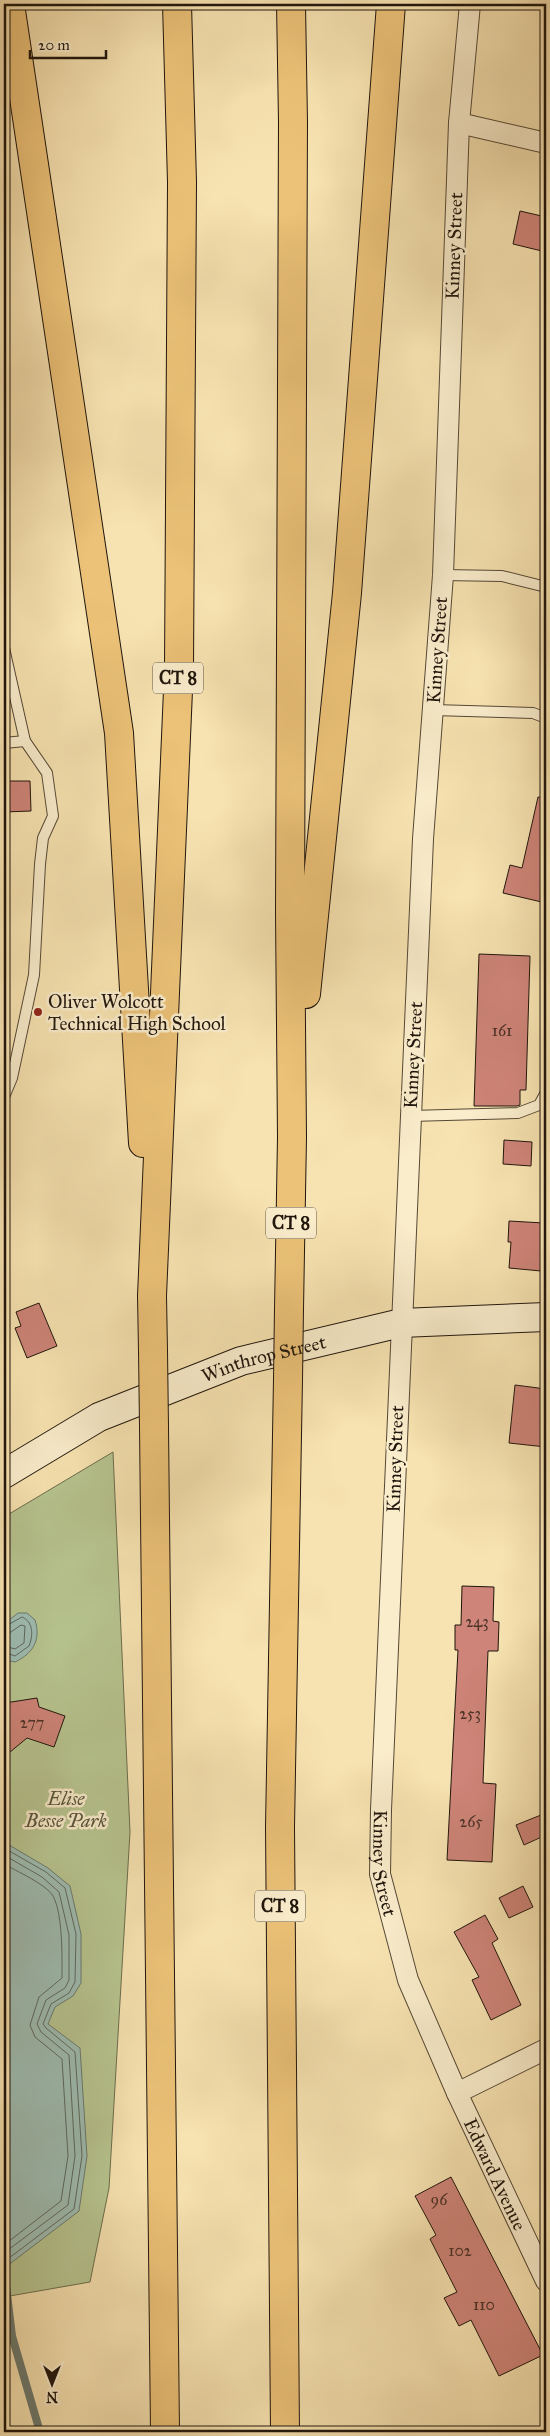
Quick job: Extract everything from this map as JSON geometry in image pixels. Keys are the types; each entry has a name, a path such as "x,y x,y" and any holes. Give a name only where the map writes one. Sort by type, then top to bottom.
{"highway":[{"path":"10,4 119,733 152,1296"},
{"name":"CT 8","path":"165,2432 152,1296 179,667 182,182 178,4"},
{"name":"CT 8","path":"285,2432 280,1827 292,1137 290,883 293,122 291,4"},
{"path":"292,1137 347,593 390,4"}],"street":[{"name":"Kinney Street","path":"457,2093 408,1980 380,1874 401,1323 423,839 443,575 459,123 470,4"},
{"path":"459,123 546,144"},
{"name":"Winthrop Street","path":"4,1474 99,1418 241,1361 401,1323 546,1317"},
{"path":"457,2093 546,2048"},
{"name":"Edward Avenue","path":"457,2093 546,2281"}],"lane":[{"path":"443,575 502,576 546,587"},
{"path":"4,648 25,741 47,774 53,816 43,838 34,975 12,1078 4,1097"},
{"path":"433,710 533,713 546,718"},
{"path":"4,743 25,741"},
{"path":"410,1116 518,1112 539,1105 546,1092"}],"green space":[{"name":"Elise Besse Park","path":"113,1452 130,1832 109,2188 90,2282 4,2297 4,1517"}],"water":[{"path":"18,1613 27,1613 35,1620 37,1633 31,1650 15,1662 10,1661 4,1655 4,1624"},
{"path":"4,1842 48,1868 70,1886 81,1934 81,1983 73,1996 55,2007 48,2024 80,2048 87,2156 79,2211 11,2263 4,2265"}],"building":[{"path":"520,211 546,217 546,252 513,244"},
{"path":"4,781 30,781 31,811 4,812"},
{"path":"538,797 546,798 546,903 503,893 510,865 522,868"},
{"path":"479,954 530,956 526,1090 520,1090 520,1105 517,1106 474,1106"},
{"path":"504,1140 532,1142 531,1166 503,1164"},
{"path":"509,1221 544,1223 541,1271 509,1268 511,1242 508,1242"},
{"path":"39,1303 57,1346 27,1358 15,1328 21,1326 16,1312"},
{"path":"515,1385 546,1389 546,1447 509,1443"},
{"path":"462,1586 494,1587 493,1621 499,1622 498,1651 488,1651 483,1783 496,1784 492,1862 447,1860 458,1650 455,1650 455,1625 461,1625"},
{"path":"37,1698 39,1707 65,1716 54,1747 27,1738 4,1757 5,1703"},
{"path":"546,1813 546,1835 524,1845 516,1825"},
{"path":"523,1886 533,1907 509,1918 499,1898"},
{"path":"485,1915 498,1939 492,1943 521,2005 491,2020 472,1980 479,1977 454,1932"},
{"path":"451,2177 543,2355 499,2376 471,2320 459,2326 444,2298 457,2292 430,2239 436,2235 415,2196"}],"waterway":[{"path":"4,2269 12,2336 40,2432"}],"place":[{"name":"Oliver Wolcott Technical High School","path":"38,1012"}]}
